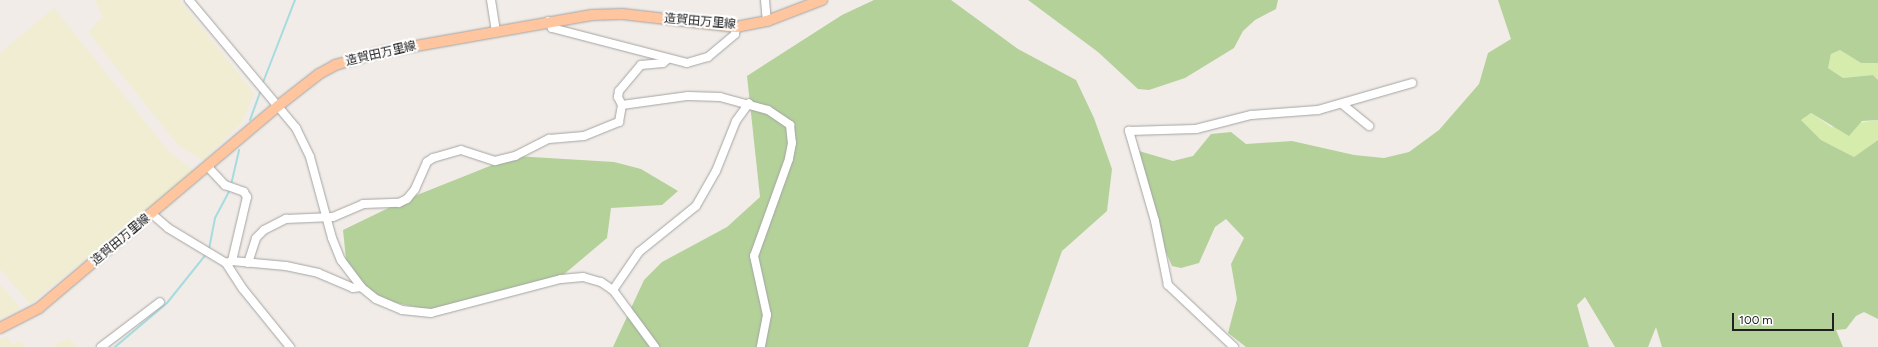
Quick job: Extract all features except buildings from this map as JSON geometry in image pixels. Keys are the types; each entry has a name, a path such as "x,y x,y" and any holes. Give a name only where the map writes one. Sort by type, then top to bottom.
{"main road":[{"name":"造賀田万里線","path":"0,328 39,308 208,167 278,106 319,74 353,58 548,21 622,14 736,27 767,21 822,0"}],"street":[{"path":"188,0 278,106 303,140 341,260 361,286 385,304 402,310 423,313 449,310 573,277 592,279 613,290 655,347"},
{"path":"491,0 496,32"},
{"path":"765,0 767,21"},
{"path":"548,21 552,28 668,59 698,62 708,57 735,34 736,27"},
{"path":"248,262 256,238 275,224 286,219 327,218 363,204 400,203 407,199 415,189 427,162 433,158 461,150 495,161 515,156 549,140 584,136 619,122 622,105 618,97 619,90 641,65 663,63 668,59"},
{"path":"1234,347 1168,285 1154,221 1130,131 1196,129 1251,115 1302,112 1342,104 1412,83"},
{"path":"622,105 688,96 720,97 749,103 785,120 793,132 789,158 754,256 767,315 761,347"},
{"path":"613,290 639,252 696,206 716,171 736,120 749,103"},
{"path":"1342,104 1369,126"},
{"path":"208,167 225,185 244,192 246,196 229,262 243,289 290,347"},
{"path":"152,214 168,228 229,262 248,262 318,273 353,288 361,286"},
{"path":"101,347 160,302"}],"shaded area":[{"path":"95,0 179,0 254,93 242,122 203,161 178,145 88,32 103,16"},
{"path":"54,8 170,153 195,171 30,304 0,269 0,53"},
{"path":"0,284 21,309 0,319"},
{"path":"6,336 12,344 20,341 26,347 0,347 0,340"},
{"path":"69,338 77,347 52,347"}],"green space":[{"path":"874,0 951,0 1018,49 1076,80 1094,118 1112,169 1107,211 1062,251 1028,347 613,347 644,280 662,262 727,227 760,197 747,76 842,15"},
{"path":"1028,0 1278,0 1276,9 1255,20 1243,31 1234,48 1185,78 1149,90 1138,89 1098,52"},
{"path":"1498,0 1878,0 1878,63 1861,63 1840,50 1831,54 1828,68 1843,78 1873,75 1878,80 1878,120 1862,121 1849,136 1811,113 1801,120 1821,140 1854,157 1878,140 1878,319 1864,312 1856,316 1846,329 1836,330 1843,347 1662,347 1656,327 1648,347 1615,347 1585,297 1577,305 1589,347 1246,347 1228,333 1237,299 1231,264 1244,238 1226,219 1215,227 1199,263 1181,268 1172,266 1161,241 1139,151 1173,161 1193,156 1211,134 1231,132 1246,144 1292,141 1354,155 1384,158 1409,152 1439,130 1479,84 1488,53 1511,39"},
{"path":"1840,50 1861,63 1878,63 1878,80 1873,75 1843,78 1828,68 1831,54"},
{"path":"1811,113 1831,127 1878,120 1878,140 1854,157 1821,140 1801,120"},
{"path":"515,156 614,162 641,169 678,191 662,205 611,208 607,238 556,281 440,312 376,299 347,269 343,230 407,199"}],"waterway":[{"path":"262,85 295,0"},
{"path":"250,120 261,89"},
{"path":"231,185 239,150"},
{"path":"209,249 215,218 230,190"},
{"path":"115,347 167,303 207,253"}]}
